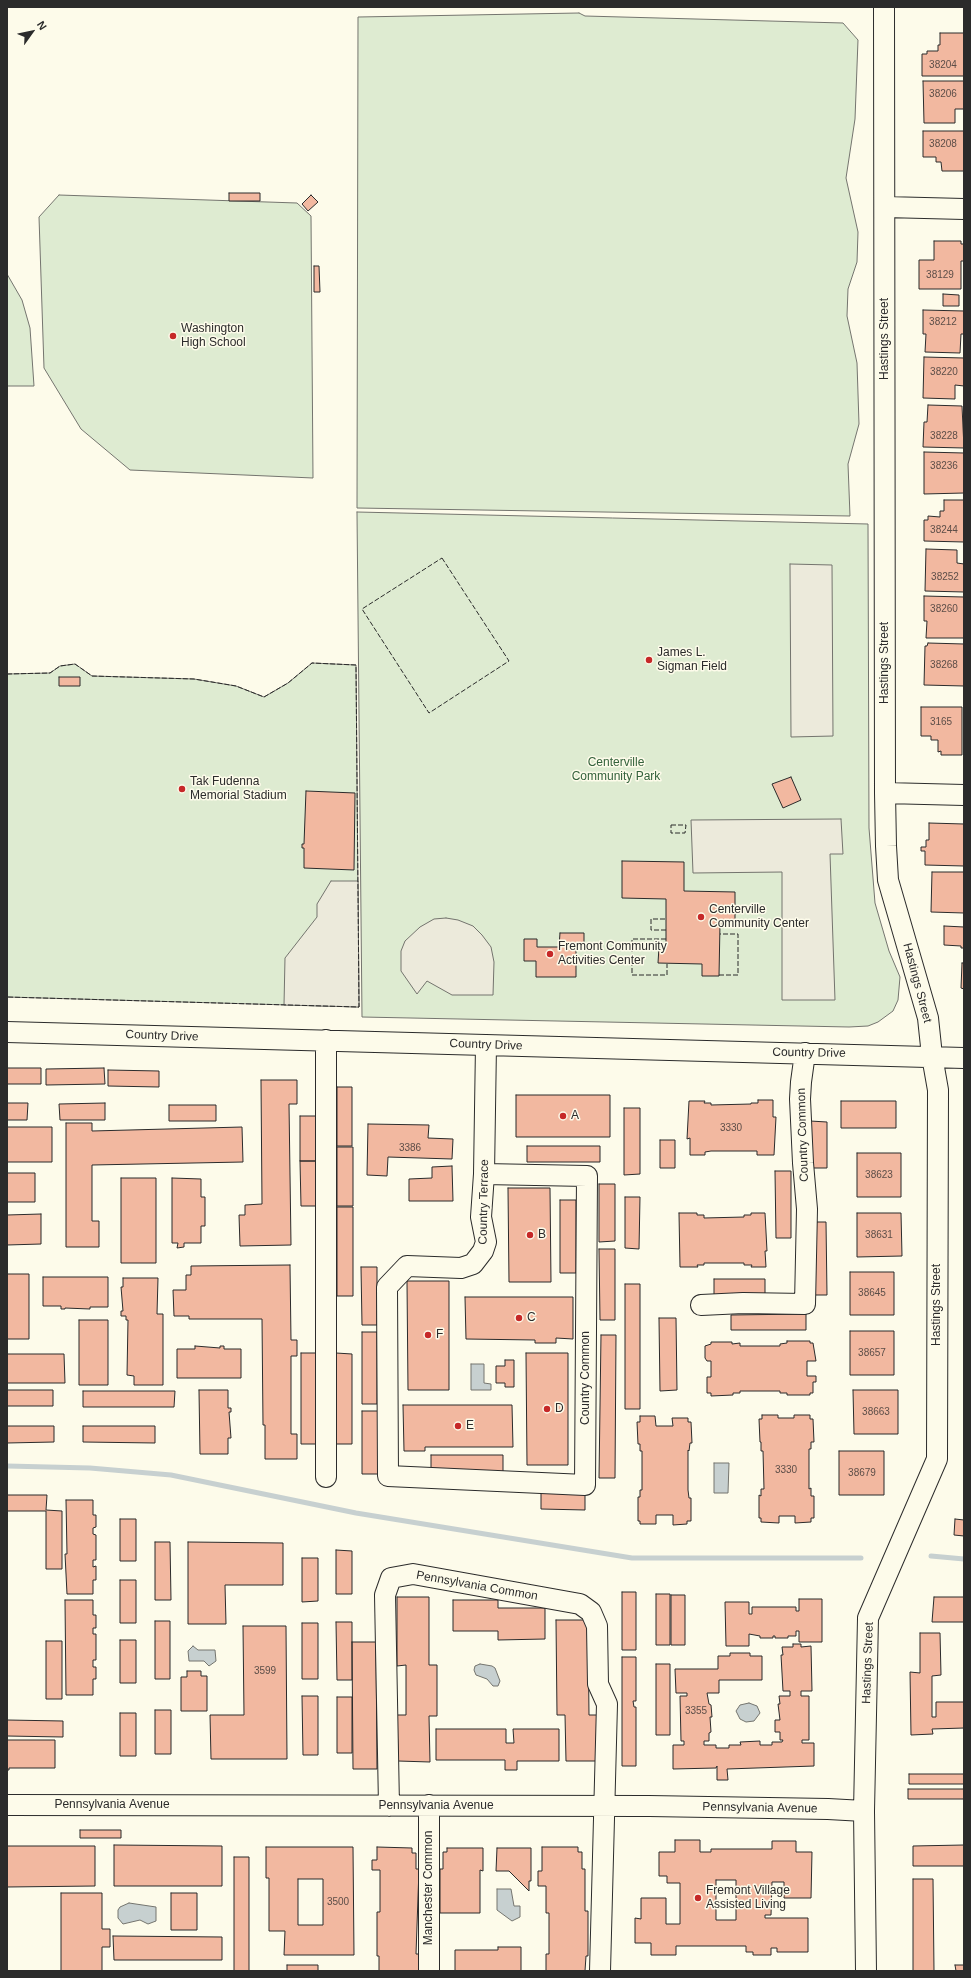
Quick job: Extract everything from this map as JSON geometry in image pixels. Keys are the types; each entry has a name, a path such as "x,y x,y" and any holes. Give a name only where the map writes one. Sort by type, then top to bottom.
{"street":[{"name":"Hastings Street","path":"866,1971 864,1811 868,1618 937,1459 938,1090 932,1056 928,1018 888,880 885,793 884,7"},
{"path":"885,207 964,209"},
{"path":"885,793 964,795"},
{"name":"Country Drive","path":"7,1032 964,1058"},
{"path":"326,1040 326,1477"},
{"name":"Country Terrace","path":"388,1476 387,1287 407,1266 462,1268 473,1264 483,1251 486,1242 481,1217 484,1174 486,1044"},
{"name":"Country Common","path":"701,1304 805,1304 807,1209 803,1163 800,1082 805,1053"},
{"name":"Country Common","path":"388,1476 585,1485 588,1176 484,1174"},
{"name":"Pennsylvania Common","path":"389,1806 385,1594 391,1578 413,1574 580,1604 591,1612 598,1626 598,1684 607,1704 603,1806"},
{"name":"Pennsylvania Avenue","path":"7,1805 603,1806 828,1809 864,1811"},
{"name":"Manchester Common","path":"428,1806 429,1971"},
{"path":"600,1971 603,1806"}],"green space":[{"path":"579,13 585,16 843,23 858,40 855,119 846,178 858,232 857,262 848,289 847,316 857,363 859,424 848,464 850,516 357,508 358,17"},
{"path":"59,195 297,203 311,216 313,478 130,470 81,429 44,368 39,217"},
{"path":"7,274 22,300 30,328 34,386 7,386"},
{"name":"Centerville Community Park","path":"357,512 868,524 869,828 875,903 889,951 900,977 898,1000 893,1011 878,1022 868,1026 849,1027 362,1017"},
{"name":"Tak Fudenna Memorial Stadium","path":"312,663 356,665 359,1007 7,997 7,674 50,673 60,666 75,664 92,676 194,679 236,686 264,697 288,683"}],"shaded area":[{"path":"790,564 832,565 833,736 791,737"},
{"path":"841,819 843,854 830,854 835,1000 782,1000 782,872 693,873 691,820"},
{"path":"331,881 358,881 359,1007 284,1005 285,958 317,917 317,904"},
{"path":"446,918 458,920 473,926 491,947 494,962 493,995 452,995 427,981 417,994 401,971 401,951 405,941 420,927 434,919"},
{"path":"471,1364 484,1364 484,1383 491,1384 491,1390 471,1390"},
{"path":"714,1463 729,1463 728,1493 714,1493"},
{"path":"193,1646 198,1650 215,1650 216,1661 209,1666 204,1661 189,1661 188,1651"},
{"path":"480,1664 495,1668 500,1681 498,1686 493,1686 487,1679 476,1675 474,1670 475,1666"},
{"path":"749,1703 757,1706 760,1713 754,1721 746,1722 740,1719 736,1711 740,1705"},
{"path":"497,1889 511,1889 514,1906 520,1906 520,1917 512,1921 497,1910"},
{"path":"129,1903 156,1907 156,1921 148,1924 140,1920 123,1924 118,1918 118,1910 120,1907"}],"building":[{"path":"940,33 964,33 964,76 922,76 922,54 927,54 927,51 938,51 938,45 940,45"},
{"path":"923,81 964,81 964,109 955,109 955,123 924,123"},
{"path":"923,131 964,131 964,171 942,171 941,162 936,162 936,157 923,157"},
{"path":"229,193 260,193 260,201 229,201"},
{"path":"311,195 318,202 308,211 302,204"},
{"path":"934,241 961,241 961,244 964,244 964,261 961,261 961,289 919,289 919,260 934,260"},
{"path":"314,266 319,266 320,292 314,292"},
{"path":"943,294 959,295 959,306 943,306"},
{"path":"923,310 964,311 964,334 961,334 960,353 925,352 926,334 923,334"},
{"path":"924,357 964,358 964,386 955,385 955,399 923,398"},
{"path":"928,405 962,406 964,448 923,447 924,422 927,422"},
{"path":"924,452 964,453 964,493 924,494"},
{"path":"944,500 964,500 964,542 924,541 924,520 928,520 928,516 940,517 940,511 944,511"},
{"path":"926,549 957,550 957,563 964,564 964,592 925,591"},
{"path":"924,596 964,597 964,638 926,638 927,621 924,621"},
{"path":"928,643 964,644 964,686 924,685 925,646 927,646"},
{"path":"59,677 80,677 80,686 59,686"},
{"path":"921,707 962,707 962,755 941,755 941,751 938,752 938,740 931,740 931,736 921,736"},
{"path":"791,777 801,800 783,808 772,784"},
{"path":"306,791 355,793 354,870 304,868 304,848 302,848 302,844 304,844"},
{"path":"929,823 964,824 964,866 925,865 925,851 921,851 921,847 926,847 926,840 929,840"},
{"name":"Centerville Community Center","path":"622,861 684,862 684,891 735,892 735,924 720,924 719,976 702,976 702,964 658,963 659,947 666,947 666,899 622,898"},
{"path":"932,872 964,872 964,913 931,912"},
{"path":"944,926 964,927 964,948 961,948 961,946 944,945"},
{"name":"Fremont Community Activities Center","path":"560,933 584,933 584,947 576,947 576,977 536,977 536,961 524,961 524,939 537,939 537,947 559,947"},
{"path":"962,963 964,963 964,989 961,988"},
{"path":"7,1068 41,1068 41,1084 7,1084"},
{"path":"104,1068 105,1084 46,1085 46,1069"},
{"path":"108,1070 159,1071 159,1087 108,1086"},
{"path":"261,1080 297,1080 297,1104 289,1104 291,1245 240,1246 239,1215 245,1215 245,1205 262,1204"},
{"path":"337,1087 352,1087 352,1146 337,1146"},
{"name":"A","path":"516,1095 610,1095 610,1137 516,1137"},
{"path":"758,1100 773,1100 773,1117 776,1117 774,1155 757,1155 757,1151 711,1151 705,1152 705,1155 690,1155 690,1138 687,1139 689,1101 705,1101 704,1103 711,1103 711,1105 751,1104 758,1103"},
{"path":"841,1101 896,1101 896,1128 841,1128"},
{"path":"7,1103 28,1103 27,1120 7,1120"},
{"path":"105,1103 105,1120 60,1120 59,1104"},
{"path":"169,1105 216,1105 216,1121 169,1121"},
{"path":"624,1108 640,1108 640,1174 624,1175"},
{"path":"300,1116 316,1116 316,1161 300,1161"},
{"path":"810,1121 827,1122 827,1168 811,1168"},
{"path":"66,1123 92,1123 92,1131 242,1127 243,1162 92,1165 92,1221 99,1221 99,1247 66,1247"},
{"path":"368,1124 429,1125 428,1138 453,1139 452,1159 388,1157 387,1176 367,1175"},
{"path":"7,1127 52,1127 52,1162 7,1162"},
{"path":"660,1140 675,1140 675,1168 660,1168"},
{"path":"527,1146 600,1146 600,1162 527,1162"},
{"path":"337,1147 353,1147 353,1206 337,1206"},
{"path":"857,1153 901,1153 901,1197 857,1197"},
{"path":"300,1161 316,1161 317,1206 301,1206"},
{"path":"452,1166 453,1201 409,1201 409,1179 432,1178 432,1167"},
{"path":"775,1171 791,1171 791,1238 776,1238"},
{"path":"7,1173 35,1173 35,1202 7,1202"},
{"path":"121,1178 156,1178 156,1263 121,1263"},
{"path":"172,1178 201,1179 201,1197 205,1197 205,1226 201,1226 201,1243 184,1243 184,1247 177,1248 178,1243 172,1243"},
{"path":"599,1184 615,1184 615,1241 599,1242"},
{"name":"B","path":"508,1188 550,1188 551,1282 509,1282"},
{"path":"625,1197 640,1197 639,1249 625,1248"},
{"path":"560,1200 576,1200 576,1273 560,1273"},
{"path":"337,1207 353,1207 353,1296 337,1296"},
{"path":"679,1213 697,1213 697,1215 704,1215 704,1218 744,1217 744,1215 751,1215 751,1213 765,1213 767,1251 765,1251 766,1267 751,1267 752,1265 744,1265 744,1263 704,1263 704,1265 697,1265 698,1267 680,1267"},
{"path":"857,1213 901,1213 902,1256 857,1257"},
{"path":"41,1214 41,1244 7,1245 7,1215"},
{"path":"811,1222 826,1222 827,1295 811,1295"},
{"path":"599,1249 615,1249 615,1320 600,1320"},
{"path":"290,1265 291,1340 297,1340 297,1356 291,1356 291,1434 297,1434 297,1459 265,1459 265,1425 263,1425 262,1319 189,1319 189,1316 174,1316 173,1290 186,1290 186,1275 191,1275 191,1266"},
{"path":"361,1267 377,1267 377,1325 362,1325"},
{"path":"850,1272 894,1272 894,1315 850,1315"},
{"path":"7,1274 29,1274 29,1339 7,1339"},
{"path":"43,1277 108,1277 108,1307 90,1307 90,1309 61,1309 61,1306 43,1306"},
{"path":"123,1278 158,1278 157,1314 163,1314 163,1385 134,1385 134,1376 127,1375 128,1320 126,1320 126,1316 121,1316 121,1311 123,1311 121,1287 123,1287"},
{"path":"714,1279 765,1279 765,1295 714,1295"},
{"name":"F","path":"407,1281 449,1281 449,1390 408,1390"},
{"path":"625,1284 640,1284 640,1409 625,1409"},
{"name":"C","path":"465,1297 573,1297 573,1339 556,1338 556,1343 535,1343 535,1340 466,1339"},
{"path":"806,1314 806,1330 731,1330 731,1315"},
{"path":"659,1318 676,1318 677,1390 660,1391"},
{"path":"79,1320 108,1320 108,1385 79,1385"},
{"path":"850,1331 894,1331 894,1375 850,1375"},
{"path":"362,1332 377,1332 377,1404 362,1404"},
{"path":"601,1335 616,1335 615,1478 599,1478"},
{"path":"787,1341 810,1341 810,1343 813,1343 816,1361 807,1361 807,1376 816,1376 816,1382 813,1382 813,1393 810,1393 810,1395 787,1395 787,1393 780,1393 780,1391 740,1391 740,1393 733,1393 733,1395 711,1396 711,1393 707,1393 707,1377 711,1377 711,1361 707,1361 705,1358 705,1346 711,1344 711,1342 732,1342 732,1344 740,1343 740,1346 780,1346 780,1344 787,1343"},
{"path":"195,1346 220,1348 220,1346 224,1346 224,1349 241,1349 241,1378 177,1378 177,1349 195,1349"},
{"path":"301,1353 317,1353 317,1444 301,1444"},
{"path":"336,1353 352,1354 352,1444 336,1444"},
{"name":"D","path":"526,1353 568,1353 568,1465 527,1465"},
{"path":"7,1354 64,1354 65,1383 7,1383"},
{"path":"505,1360 514,1360 514,1387 505,1387 505,1383 496,1383 496,1366 505,1366"},
{"path":"7,1390 53,1390 53,1406 7,1406"},
{"path":"199,1390 228,1390 228,1408 231,1408 231,1412 229,1412 231,1438 228,1438 228,1454 200,1454"},
{"path":"853,1390 898,1390 898,1434 854,1434"},
{"path":"83,1391 175,1391 174,1407 83,1407"},
{"name":"E","path":"403,1405 512,1405 513,1447 425,1447 425,1451 404,1451"},
{"path":"362,1411 378,1411 378,1474 362,1474"},
{"path":"762,1415 778,1415 778,1418 794,1418 794,1415 810,1415 810,1419 813,1419 814,1442 811,1442 811,1449 809,1449 809,1489 811,1488 811,1496 814,1496 814,1518 811,1518 811,1522 795,1523 795,1516 779,1516 779,1523 761,1522 761,1518 759,1518 759,1495 761,1496 761,1489 764,1489 763,1451 761,1451 759,1419 762,1419"},
{"path":"640,1416 655,1416 656,1426 673,1426 672,1418 688,1418 688,1422 691,1422 692,1443 690,1443 689,1451 688,1450 688,1490 689,1498 691,1498 691,1521 687,1521 687,1524 673,1525 673,1515 656,1515 656,1524 640,1524 640,1521 638,1521 638,1497 640,1497 640,1490 642,1490 642,1451 640,1451 640,1444 638,1444 637,1422 640,1422"},
{"path":"7,1426 54,1426 54,1442 7,1443"},
{"path":"83,1426 155,1426 155,1443 83,1442"},
{"path":"839,1451 884,1451 884,1495 839,1495"},
{"path":"431,1455 503,1455 503,1472 431,1471"},
{"path":"541,1493 585,1493 585,1510 541,1509"},
{"path":"7,1495 47,1495 46,1510 62,1511 62,1569 46,1569 46,1511 7,1511"},
{"path":"66,1500 93,1500 93,1515 96,1515 96,1527 93,1528 93,1534 96,1535 96,1560 93,1560 93,1567 96,1566 96,1580 93,1580 93,1594 67,1594 65,1554 67,1554"},
{"path":"120,1519 136,1519 136,1561 120,1561"},
{"path":"955,1519 964,1520 964,1536 954,1535"},
{"path":"155,1542 170,1542 171,1600 155,1600"},
{"path":"188,1542 283,1543 283,1585 225,1585 226,1624 188,1624"},
{"path":"336,1550 352,1551 352,1594 336,1594"},
{"path":"302,1558 318,1558 318,1601 302,1602"},
{"path":"120,1580 136,1580 136,1623 120,1623"},
{"path":"622,1592 636,1592 636,1650 622,1650"},
{"path":"656,1594 670,1594 670,1645 656,1645"},
{"path":"671,1595 685,1595 685,1645 671,1645"},
{"path":"397,1597 429,1597 429,1665 437,1665 437,1716 429,1716 430,1762 398,1761 397,1715 406,1715 406,1665 397,1666"},
{"path":"934,1597 964,1597 964,1622 932,1622"},
{"path":"799,1599 822,1599 822,1642 799,1642 799,1631 796,1631 796,1636 788,1636 788,1638 775,1638 775,1636 773,1636 773,1638 760,1638 760,1636 749,1634 749,1646 726,1646 725,1602 749,1602 749,1614 752,1614 752,1607 796,1607 796,1611 799,1611"},
{"path":"65,1600 93,1600 93,1615 96,1615 96,1628 93,1628 93,1634 96,1634 96,1660 93,1660 93,1667 96,1667 96,1679 93,1679 93,1695 66,1695"},
{"path":"453,1600 498,1600 498,1608 545,1608 545,1639 498,1640 498,1631 453,1631"},
{"path":"556,1620 588,1620 589,1715 597,1715 597,1761 566,1761 565,1715 557,1715"},
{"path":"155,1621 170,1621 170,1679 155,1679"},
{"path":"336,1622 352,1622 352,1680 337,1680"},
{"path":"302,1623 318,1623 318,1679 302,1679"},
{"path":"243,1626 286,1626 287,1759 211,1759 210,1715 244,1715"},
{"path":"920,1633 940,1633 941,1675 932,1676 932,1717 936,1717 936,1702 964,1702 964,1728 932,1729 933,1734 911,1735 910,1672 920,1673"},
{"path":"120,1640 136,1640 136,1683 120,1683"},
{"path":"46,1641 62,1641 62,1699 46,1699"},
{"path":"352,1642 376,1642 377,1769 353,1769"},
{"path":"793,1644 801,1644 801,1647 811,1646 812,1691 801,1691 801,1696 809,1696 809,1740 802,1740 802,1743 814,1743 814,1766 727,1769 728,1780 717,1780 717,1766 716,1768 673,1769 673,1745 684,1745 684,1741 681,1741 680,1696 687,1696 687,1693 676,1693 675,1669 718,1669 718,1656 730,1656 730,1653 750,1653 750,1656 762,1656 762,1680 719,1680 719,1693 707,1693 709,1704 711,1705 712,1717 710,1717 711,1732 709,1733 709,1741 704,1741 704,1745 716,1745 716,1748 729,1748 729,1745 741,1745 740,1742 760,1741 760,1745 772,1745 772,1742 782,1742 783,1740 780,1740 780,1732 775,1732 775,1720 780,1720 778,1704 780,1704 779,1696 790,1696 790,1691 783,1691 782,1647 793,1647"},
{"path":"622,1657 636,1657 636,1701 633,1701 634,1707 636,1707 636,1766 622,1766"},
{"path":"656,1664 670,1664 670,1735 656,1735"},
{"path":"187,1671 201,1671 201,1676 207,1676 207,1711 181,1711 181,1677 187,1677"},
{"path":"302,1696 318,1696 318,1755 303,1755"},
{"path":"337,1697 352,1697 352,1753 337,1753"},
{"path":"155,1710 171,1710 171,1754 155,1754"},
{"path":"120,1713 136,1713 136,1756 120,1756"},
{"path":"7,1720 63,1721 63,1737 7,1736"},
{"path":"436,1729 506,1729 506,1743 514,1743 513,1729 559,1729 559,1761 517,1761 517,1770 505,1770 505,1760 436,1760"},
{"path":"7,1740 55,1740 55,1768 9,1768 9,1770 7,1770"},
{"path":"909,1774 964,1774 964,1784 909,1784"},
{"path":"908,1789 964,1789 964,1799 908,1799"},
{"path":"80,1830 121,1830 121,1838 80,1838"},
{"name":"Fremont Village Assisted Living","path":"675,1840 700,1840 700,1852 711,1852 711,1849 772,1849 772,1841 796,1841 796,1852 812,1852 811,1898 784,1898 784,1882 772,1882 771,1915 765,1915 765,1918 808,1918 808,1952 777,1952 777,1948 771,1948 771,1955 753,1955 753,1952 746,1952 746,1946 676,1946 676,1955 651,1955 651,1943 635,1943 635,1918 641,1919 641,1898 666,1898 666,1924 680,1924 680,1883 667,1883 667,1876 659,1876 659,1852 675,1852","holes":["716,1880 736,1880 736,1920 716,1920"]},
{"path":"114,1845 222,1846 222,1886 114,1886"},
{"path":"964,1845 964,1866 913,1866 913,1846"},
{"path":"7,1846 95,1846 95,1886 7,1887"},
{"path":"266,1847 353,1847 354,1955 284,1955 285,1931 269,1931 269,1878 266,1878","holes":["298,1879 323,1879 323,1925 298,1925"]},
{"path":"377,1847 412,1848 412,1853 416,1853 416,1869 419,1869 416,1954 419,1954 419,1971 379,1971 379,1956 377,1956 377,1912 380,1912 380,1870 372,1870 372,1860 377,1860"},
{"path":"542,1847 578,1847 578,1852 582,1852 582,1869 585,1869 585,1911 588,1911 588,1956 586,1956 585,1971 546,1971 546,1954 549,1954 549,1913 546,1913 546,1886 538,1886 538,1871 542,1871"},
{"path":"447,1848 483,1848 483,1871 480,1870 480,1913 440,1913 440,1869 443,1869 443,1852 447,1852"},
{"path":"497,1848 531,1848 531,1881 529,1881 529,1891 509,1871 496,1871"},
{"path":"234,1857 249,1857 249,1971 234,1971"},
{"path":"913,1879 933,1879 934,1971 913,1971"},
{"path":"61,1893 102,1893 102,1929 110,1929 110,1947 102,1947 102,1971 61,1971"},
{"path":"171,1893 197,1893 197,1930 171,1930"},
{"path":"113,1936 222,1937 222,1960 114,1960"},
{"path":"498,1947 521,1947 521,1971 455,1971 455,1950 498,1950"},
{"path":"287,1965 318,1965 318,1971 287,1971"},
{"path":"955,1965 964,1965 964,1971 956,1971"}],"waterway":[{"path":"7,1466 90,1468 171,1475 356,1513 632,1558 861,1558"},
{"path":"931,1556 964,1559"}],"fence":[{"path":"442,558 509,661 429,713 362,609 442,558"},
{"path":"7,674 50,673 60,666 75,664 92,676 194,679 236,686 264,697 288,683 312,663 356,665 359,1007 7,997"},
{"path":"671,825 686,825 685,833 671,833 671,825"},
{"path":"666,919 651,919 651,930 666,930"},
{"path":"719,975 738,975 738,934 720,934"},
{"path":"666,939 632,939 632,975 667,975 667,964"}],"place":[{"name":"Washington High School","path":"173,336"},
{"name":"James L. Sigman Field","path":"649,660"},
{"name":"Tak Fudenna Memorial Stadium","path":"182,789"},
{"name":"Centerville Community Center","path":"701,917"},
{"name":"Fremont Community Activities Center","path":"550,954"},
{"name":"A","path":"563,1116"},
{"name":"B","path":"530,1235"},
{"name":"C","path":"519,1318"},
{"name":"F","path":"428,1335"},
{"name":"D","path":"547,1409"},
{"name":"E","path":"458,1426"},
{"name":"Fremont Village Assisted Living","path":"698,1898"}]}
